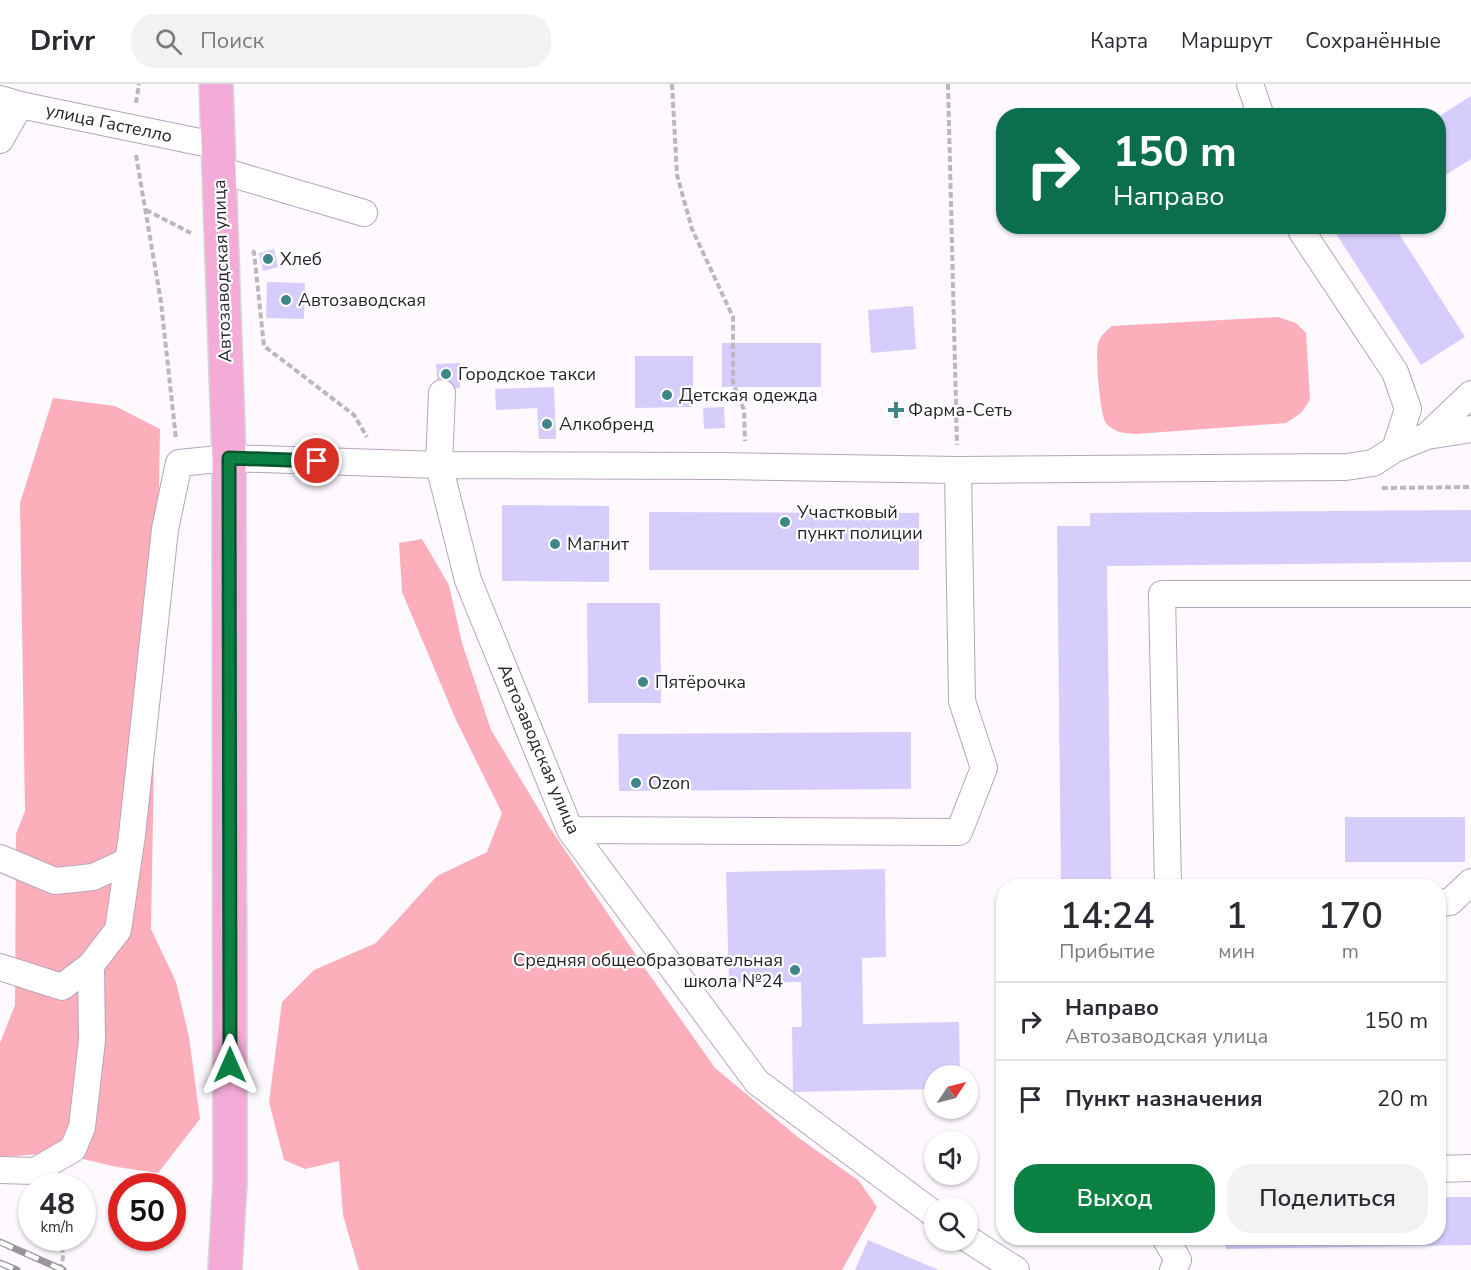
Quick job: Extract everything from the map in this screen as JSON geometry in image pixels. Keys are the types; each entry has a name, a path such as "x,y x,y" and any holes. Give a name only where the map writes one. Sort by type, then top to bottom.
{"main road":[{"name":"Автозаводская улица","path":"216,84 229,458 230,1182 225,1270"}],"street":[{"path":"1250,84 1258,108"},
{"name":"улица Гастелло","path":"10,102 131,128 219,158 364,213"},
{"path":"0,140 10,102"},
{"path":"1303,234 1395,372 1408,409 1395,449"},
{"name":"Автозаводская улица","path":"442,393 439,465 468,580 570,830 757,1082 924,1207"},
{"path":"1427,436 1471,394"},
{"path":"0,967 62,987 91,965 118,930 128,861 165,529 179,463 229,458 439,465 746,466 958,470 1346,467 1373,463 1395,449 1427,436 1471,429"},
{"path":"570,830 959,832 984,768 962,701 958,470"},
{"path":"1168,879 1162,594 1471,594"},
{"path":"0,858 56,881 93,877 128,861"},
{"path":"1446,903 1450,903 1471,882"},
{"path":"0,1170 35,1172 73,1149 82,1127 92,1040 91,965"},
{"path":"1446,1169 1471,1168"},
{"path":"978,1245 1016,1270"},
{"path":"1169,1245 1178,1260 1173,1270"}],"path":[{"path":"139,84 131,128 161,302 179,463"},
{"path":"672,84 677,175 693,229 733,317 733,383 744,410 746,466"},
{"path":"948,84 958,470"},
{"path":"146,210 222,249 254,252 264,345 354,415 383,463"},
{"path":"60,1270 62,1251"}],"shaded area":[{"path":"1278,317 1296,323 1306,333 1310,400 1301,413 1286,423 1136,434 1116,431 1106,423 1100,398 1097,350 1100,339 1112,326"},
{"path":"53,398 115,406 160,429 151,929 176,982 189,1037 200,1119 158,1173 117,1167 58,1153 0,1157 0,1043 15,1005 16,834 25,811 20,503"},
{"path":"422,539 449,585 462,643 491,730 550,828 644,967 715,1068 799,1138 859,1181 877,1207 842,1270 359,1270 343,1215 339,1161 305,1169 284,1160 269,1102 282,1002 314,970 376,943 437,876 487,852 502,813 456,720 402,592 399,543"}],"building":[{"path":"1471,96 1471,159 1446,175 1446,112"},
{"path":"1336,234 1399,234 1465,337 1421,365"},
{"path":"274,249 278,267 263,271 259,253"},
{"name":"Автозаводская","path":"267,282 305,283 304,319 266,318"},
{"path":"913,306 916,349 871,353 868,310"},
{"path":"722,343 821,343 821,387 722,387"},
{"path":"635,356 693,356 693,407 635,408"},
{"path":"460,363 460,388 438,391 436,364"},
{"name":"Алкобренд","path":"554,387 556,439 539,439 537,408 496,410 495,389"},
{"path":"724,407 725,428 704,429 703,408"},
{"name":"Магнит","path":"502,505 609,506 609,582 502,581"},
{"path":"1471,510 1471,562 1107,566 1111,879 1061,879 1057,526 1090,526 1090,513"},
{"path":"649,512 919,513 919,570 649,570"},
{"path":"587,603 660,603 661,703 588,703"},
{"path":"911,732 911,789 619,791 618,734"},
{"path":"1345,817 1465,817 1465,862 1345,862"},
{"name":"Средняя общеобразовательная школа №24","path":"885,869 886,957 862,958 863,1024 959,1022 960,1065 924,1065 924,1089 793,1092 792,1027 802,1027 801,982 729,983 726,872"},
{"path":"1446,1197 1471,1197 1471,1245 1226,1249 1226,1245 1446,1245"},
{"path":"868,1240 939,1270 855,1270"}],"railway":[{"path":"0,1242 63,1270"},
{"path":"0,1263 17,1270"}],"place":[{"name":"Хлеб","path":"268,259"},
{"name":"Автозаводская","path":"286,300"},
{"name":"Городское такси","path":"446,374"},
{"name":"Детская одежда","path":"667,395"},
{"name":"Фарма-Сеть","path":"896,410"},
{"name":"Алкобренд","path":"547,424"},
{"name":"Участковый пункт полиции","path":"785,522"},
{"name":"Магнит","path":"555,544"},
{"name":"Пятёрочка","path":"643,682"},
{"name":"Ozon","path":"636,783"},
{"name":"Средняя общеобразовательная школа №24","path":"795,970"}],"route":[{"path":"230,1065 229,458 317,461"}]}
